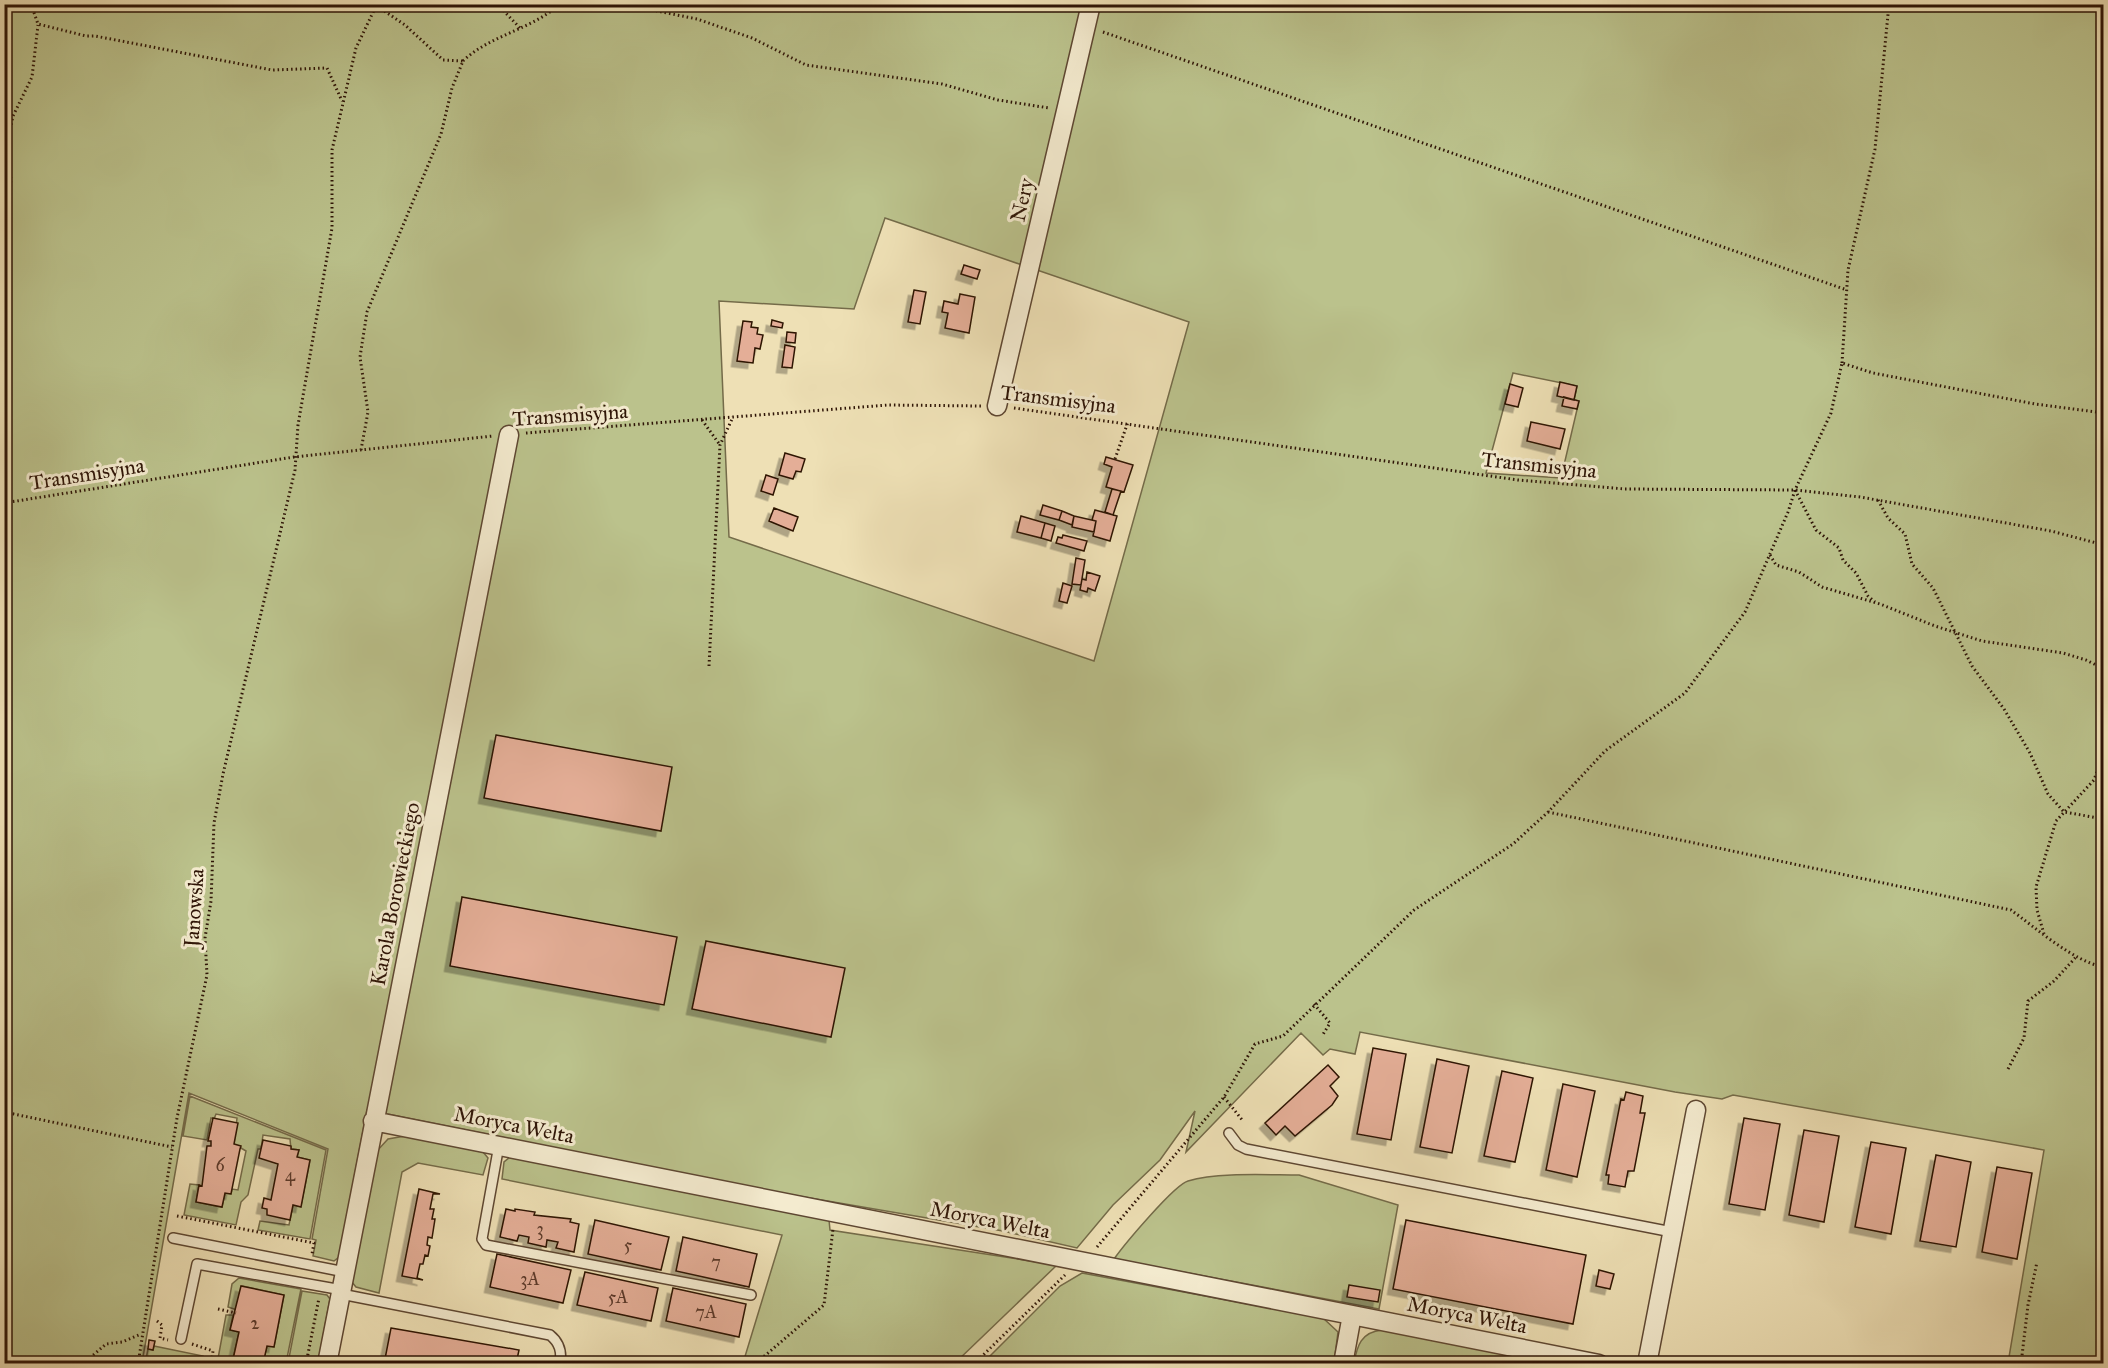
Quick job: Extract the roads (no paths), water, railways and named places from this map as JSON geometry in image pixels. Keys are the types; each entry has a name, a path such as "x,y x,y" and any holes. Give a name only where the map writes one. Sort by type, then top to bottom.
{"street":[{"name":"Nery","path":"997,406 1091,4"},
{"name":"Karola Borowieckiego","path":"327,1364 509,435"},
{"path":"1647,1364 1696,1110"},
{"name":"Moryca Welta","path":"373,1120 1599,1364"},
{"path":"1343,1364 1352,1315"}],"lane":[{"path":"1229,1133 1238,1145 1246,1149 1672,1232"},
{"path":"499,1145 482,1239 486,1245 751,1295"},
{"path":"173,1238 345,1272"},
{"path":"181,1339 197,1264 321,1286 550,1335 556,1340 560,1350 560,1364"}]}
